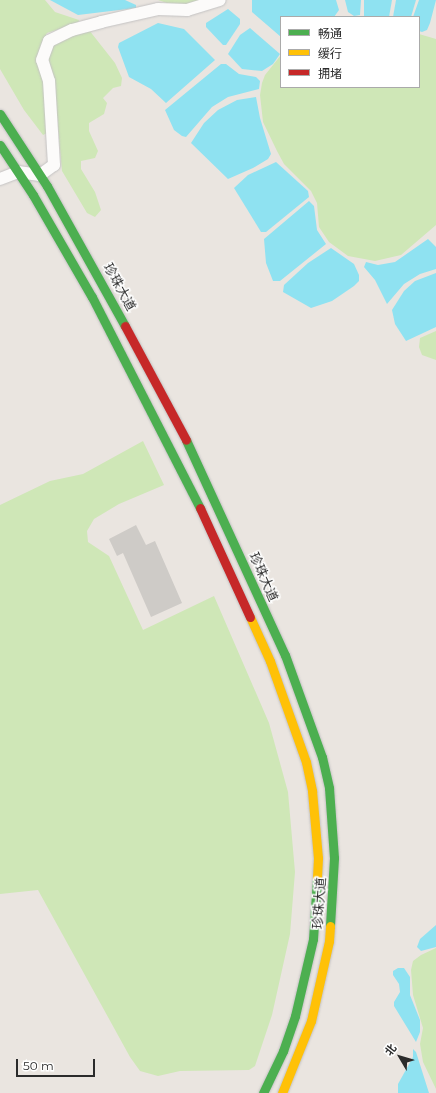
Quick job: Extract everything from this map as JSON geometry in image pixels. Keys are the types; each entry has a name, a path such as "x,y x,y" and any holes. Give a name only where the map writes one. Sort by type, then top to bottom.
{"highway":[{"name":"珍珠大道","path":"0,114 40,175 106,289 202,472 285,655 322,757 329,788 334,850 334,900 329,941 311,1021 298,1058 282,1093"},
{"name":"珍珠大道","path":"0,145 18,172 92,297 187,479 270,661 306,762 313,799 318,858 313,939 295,1016 283,1051 263,1093"}],"street":[{"path":"0,179 18,172 40,175 54,165 55,159 49,81 42,60 49,41 72,30 101,22 158,9 187,10 219,0"}],"green space":[{"path":"0,0 45,0 55,12 79,20 78,23 47,33 41,44 38,60 43,76 47,133 43,135 24,110 0,69"},
{"path":"158,0 201,0 193,4 176,6"},
{"path":"89,30 115,63 122,78 121,86 113,88 103,98 107,103 104,114 89,123 89,131 98,151 95,158 81,161 81,169 95,192 101,210 95,217 87,213 62,171 54,82 48,55 52,43"},
{"path":"420,34 436,39 436,225 401,255 375,261 348,256 329,242 319,227 317,203 311,191 284,164 263,122 260,95 265,75 280,56 280,88 420,88"},
{"path":"436,331 436,360 422,355 419,347 420,338"},
{"path":"143,441 164,485 119,504 94,519 87,531 88,542 109,556 143,630 214,596 269,723 288,792 295,872 290,934 272,1015 255,1066 249,1070 180,1071 158,1076 140,1071 130,1057 38,890 0,894 0,505 50,481 83,474"},
{"path":"436,948 436,1089 423,1062 420,1044 423,1028 413,995 411,970 413,961 421,955"}],"water":[{"path":"50,0 125,0 136,5 136,8 78,15"},
{"path":"252,0 336,0 339,10 335,16 280,16 280,36 252,12"},
{"path":"345,0 361,0 360,15 354,16 348,12"},
{"path":"364,0 392,0 389,16 364,16"},
{"path":"396,0 416,0 411,16 393,16"},
{"path":"419,0 436,0 427,30 420,31 420,16 413,16"},
{"path":"228,9 240,19 240,24 226,45 223,45 206,27 206,23"},
{"path":"158,23 184,29 215,60 166,103 151,89 129,77 118,47 119,43"},
{"path":"250,28 280,54 273,64 262,71 242,69 228,54 240,35"},
{"path":"221,64 226,64 239,74 256,77 260,81 259,89 228,97 212,107 186,137 182,136 174,130 165,110"},
{"path":"256,97 260,118 271,154 268,159 253,168 228,179 191,143 204,123 218,110 237,100"},
{"path":"276,162 308,191 309,197 266,232 261,232 234,188 248,175"},
{"path":"309,201 314,206 317,230 326,244 280,281 273,281 266,263 264,239"},
{"path":"428,239 436,247 436,269 420,274 404,284 387,304 375,280 364,267 366,262 378,265 395,262"},
{"path":"331,248 354,264 359,275 359,281 354,286 332,301 311,308 283,292 284,285 308,263"},
{"path":"436,273 436,327 406,341 395,324 392,310 404,291 415,281"},
{"path":"436,925 436,947 421,951 417,947 420,939"},
{"path":"398,968 404,968 410,977 410,995 420,1020 420,1032 416,1042 394,1006 394,1002 400,992 399,984 393,975 393,971"},
{"path":"413,1049 416,1052 429,1093 398,1093 398,1084 413,1057"}],"building":[{"path":"136,525 146,545 155,541 182,603 151,617 123,553 117,556 109,539"}],"traffic: fast":[{"path":"0,114 47,186 125,326"},
{"path":"0,145 33,195 92,297 200,508"},
{"path":"186,440 285,655 322,757 329,788 334,858 330,926"},
{"path":"263,1093 283,1051 295,1016 313,939 317,878"}],"traffic: slow":[{"path":"250,617 270,661 306,762 312,791 318,858 317,878"},
{"path":"282,1093 311,1021 329,941 330,926"}],"traffic: jam":[{"path":"125,326 186,440"},
{"path":"200,508 250,617"}]}
